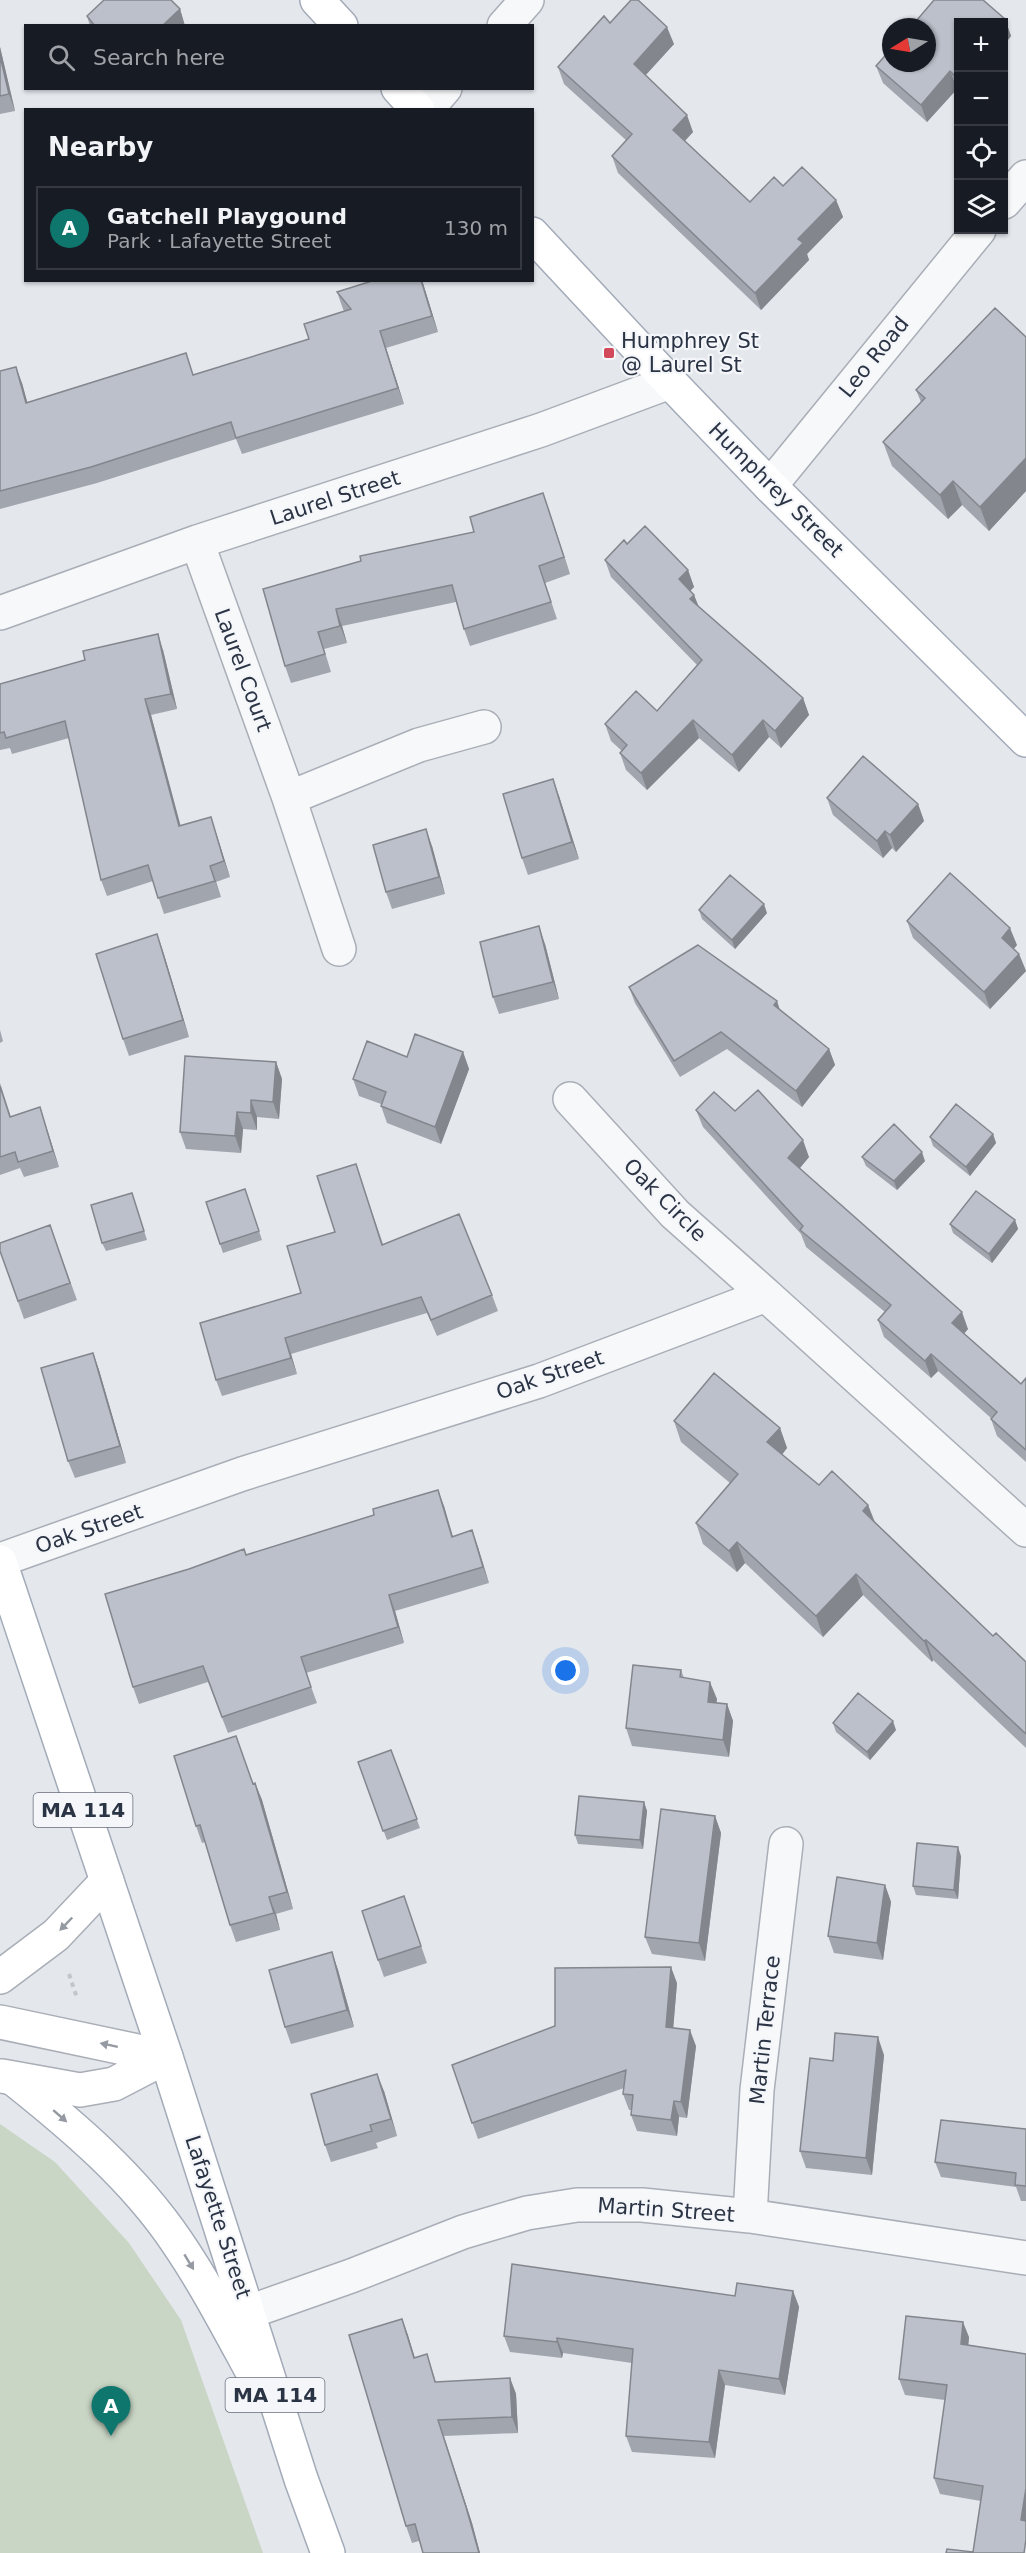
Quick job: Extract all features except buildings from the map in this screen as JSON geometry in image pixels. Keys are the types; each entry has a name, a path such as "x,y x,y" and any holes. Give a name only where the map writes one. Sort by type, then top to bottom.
{"main road":[{"path":"317,0 339,24"},
{"path":"400,90 415,108"},
{"name":"Humphrey Street","path":"534,236 770,486 1026,740"},
{"name":"Lafayette Street","path":"0,1561 166,2057 328,2553"},
{"path":"0,1977 56,1935 107,1881"},
{"path":"0,2022 166,2057"},
{"path":"7,2078 80,2090 114,2084 166,2057"},
{"path":"7,2078 60,2116 126,2178 177,2241 223,2318 289,2438"}],"street":[{"path":"506,24 527,0"},
{"path":"428,108 443,90"},
{"path":"1008,197 1026,177"},
{"name":"Leo Road","path":"770,486 976,234"},
{"name":"Laurel Street","path":"0,613 197,542 541,430 670,382"},
{"name":"Laurel Court","path":"197,542 289,798 339,949"},
{"path":"289,798 419,746 484,727"},
{"name":"Oak Circle","path":"570,1099 675,1214 766,1295"},
{"path":"766,1295 1026,1530"},
{"name":"Oak Street","path":"0,1561 242,1474 539,1381 766,1295"},
{"name":"Martin Terrace","path":"750,2216 757,2090 786,1844"},
{"name":"Martin Street","path":"249,2312 351,2276 463,2232 527,2213 577,2205 642,2205 750,2216 1026,2258"}],"green space":[{"path":"0,2124 55,2162 129,2243 181,2320 263,2553 0,2553"}],"place":[{"name":"Humphrey St @ Laurel St","path":"609,353"},
{"name":"Gatchell Playgound","path":"111,2436"}]}
